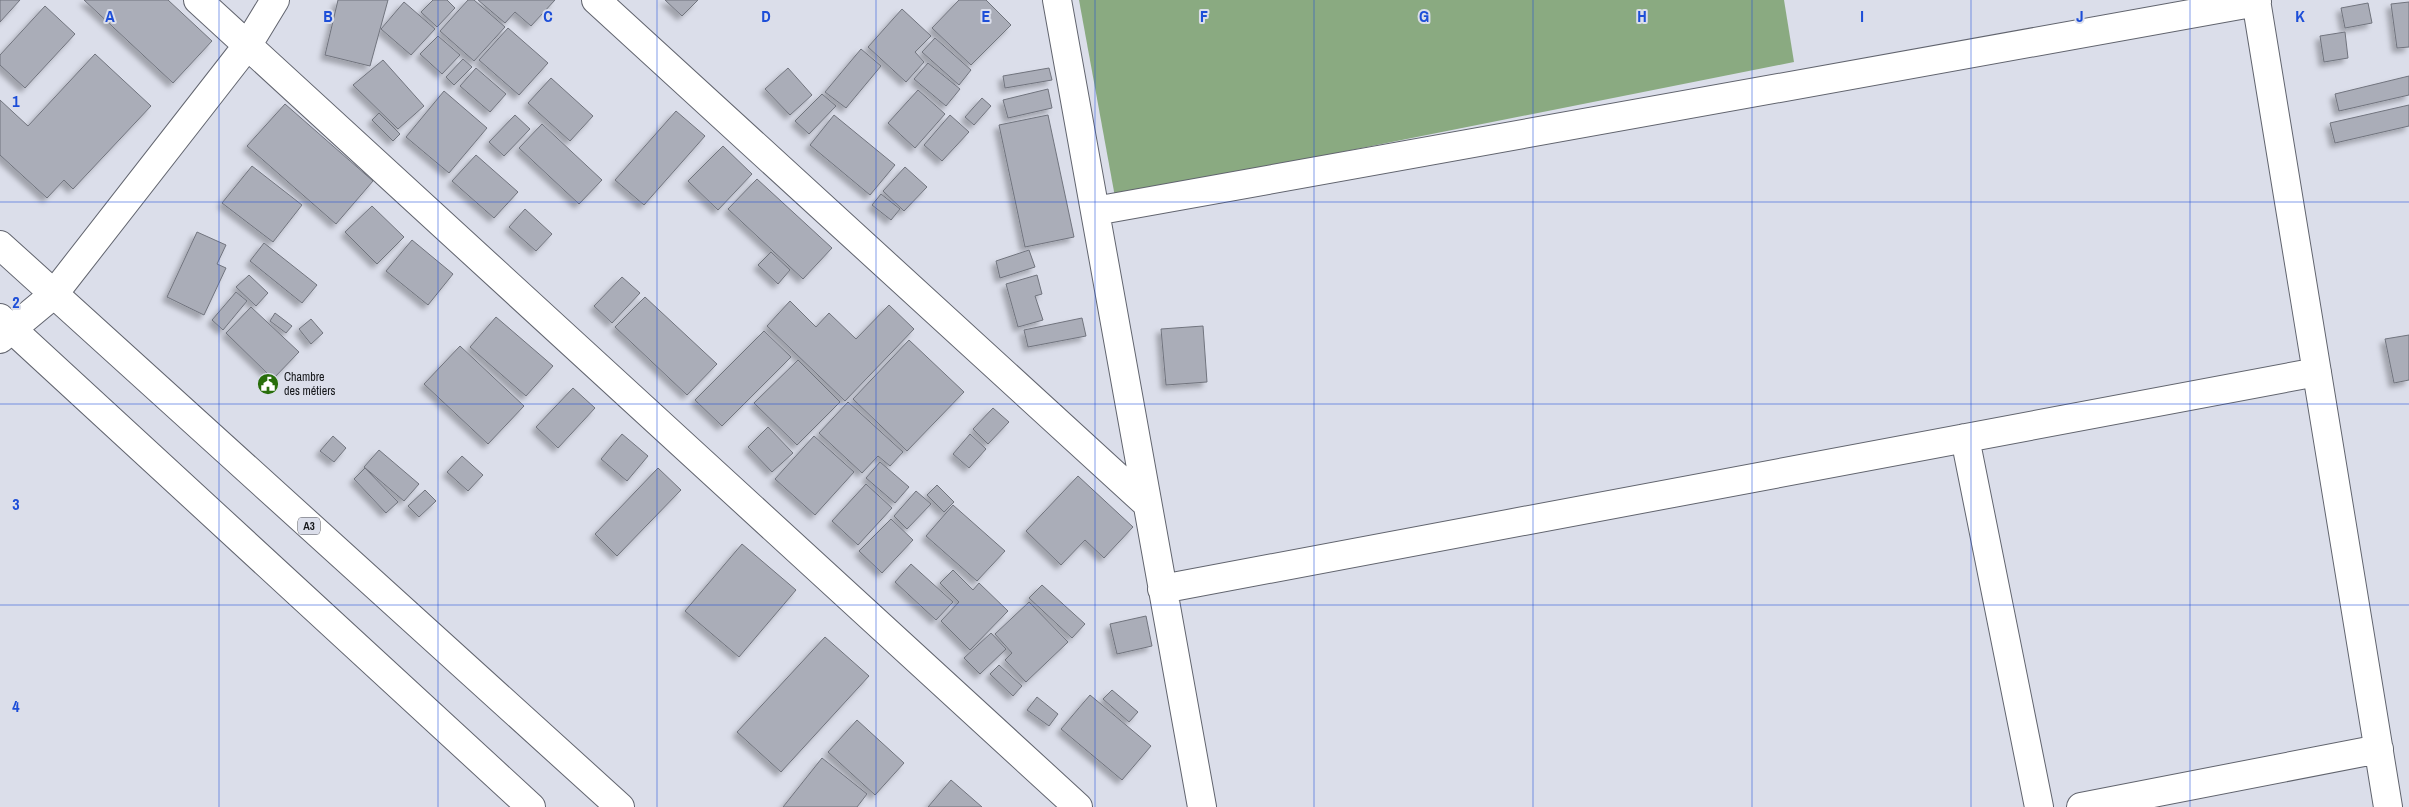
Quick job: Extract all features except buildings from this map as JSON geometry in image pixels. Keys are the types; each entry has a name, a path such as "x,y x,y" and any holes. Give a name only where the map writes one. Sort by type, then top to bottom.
{"main road":[{"path":"198,0 1078,807"},
{"path":"275,0 247,46 53,295 4,329 532,807"},
{"path":"596,0 1147,504"},
{"path":"1057,0 1202,807"},
{"path":"1095,211 2257,1 2388,807"},
{"name":"A3","path":"0,245 620,807"},
{"path":"1162,589 2317,372"},
{"path":"1965,438 2039,807"},
{"path":"2081,807 2379,749"}],"green space":[{"path":"1079,0 1784,0 1794,62 1115,197"}],"place":[{"name":"Chambre des métiers","path":"268,384"}]}
